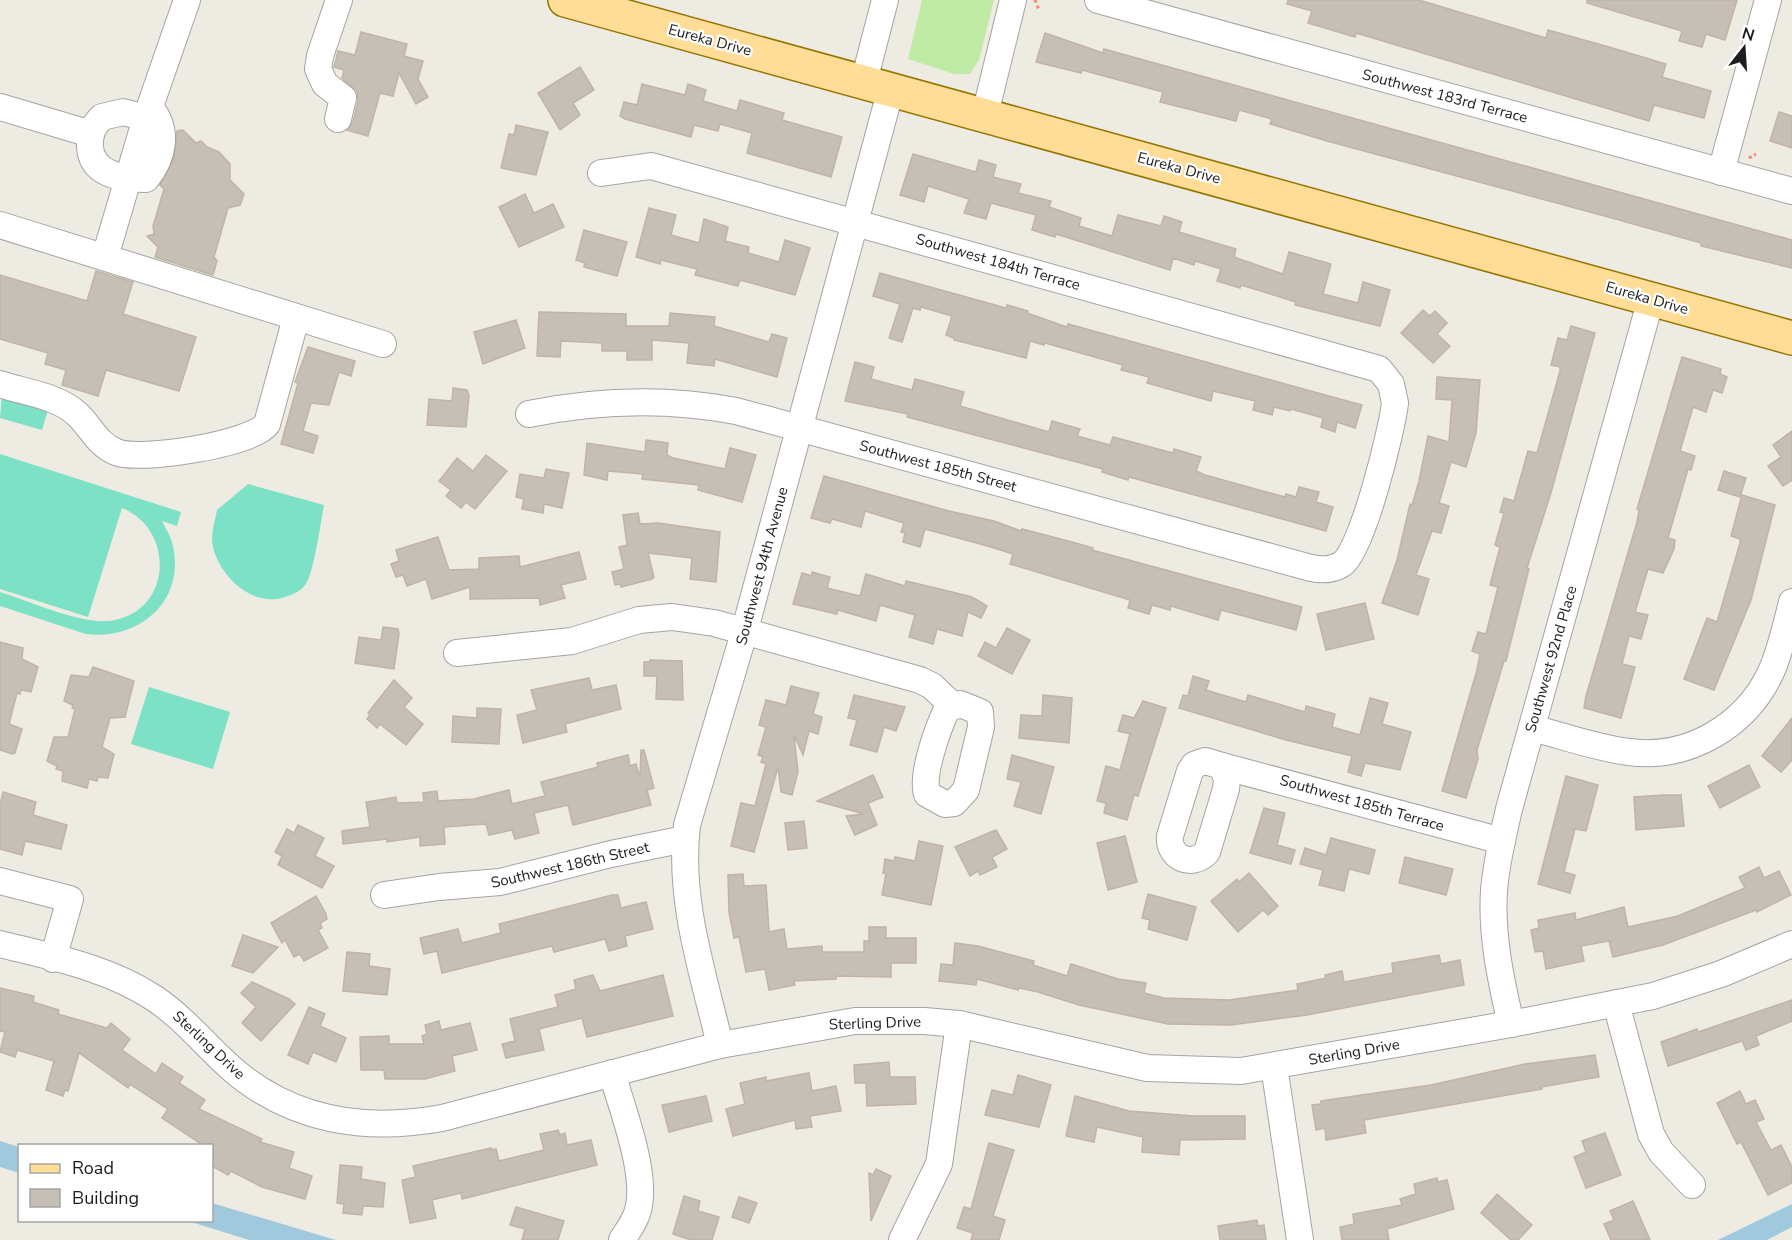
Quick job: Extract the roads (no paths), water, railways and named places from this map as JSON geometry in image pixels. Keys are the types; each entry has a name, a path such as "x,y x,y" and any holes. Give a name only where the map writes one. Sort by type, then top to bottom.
{"main road":[{"name":"Eureka Drive","path":"574,1 1792,338"}],"street":[{"path":"105,257 148,113 187,0"},
{"path":"338,119 343,98 325,84 318,62 339,0"},
{"name":"Southwest 94th Avenue","path":"720,1045 686,902 685,839 691,808 744,633 856,223 877,85 885,0"},
{"path":"985,114 1013,0"},
{"name":"Southwest 183rd Terrace","path":"1098,0 1792,191"},
{"path":"1721,172 1768,0"},
{"path":"0,107 90,134"},
{"path":"129,179 104,170 94,163 91,155 90,134 102,117 112,113 148,113"},
{"name":"Southwest 184th Terrace","path":"601,173 651,166 1379,369 1389,380 1395,396 1392,421 1359,540 1342,565"},
{"path":"0,225 383,344"},
{"name":"Southwest 92nd Place","path":"1511,1024 1498,958 1493,910 1502,842 1651,299"},
{"path":"0,384 60,402 77,414 99,441 122,454 154,455 246,437 262,430 267,424 296,318"},
{"name":"Southwest 185th Street","path":"529,414 578,404 673,402 736,411 1311,568 1323,570 1342,565"},
{"path":"1532,728 1613,749 1649,753 1690,746 1711,737 1728,726 1750,705 1771,671 1792,602"},
{"path":"457,653 572,641 639,620 691,619 920,680 932,686 952,705"},
{"name":"Southwest 185th Terrace","path":"1222,766 1254,772 1502,842"},
{"name":"Southwest 186th Street","path":"384,896 439,887 500,882 610,854 685,839"},
{"path":"0,881 70,899 53,959"},
{"name":"Sterling Drive","path":"0,944 91,969 139,989 171,1010 249,1082 297,1109 332,1120 375,1124 413,1123 720,1045 855,1021 916,1020 959,1024 1147,1068 1212,1071 1274,1066 1511,1024 1689,986 1792,944"},
{"path":"1616,1003 1651,1134 1661,1152 1692,1185"},
{"path":"902,1240 939,1164 959,1024"},
{"path":"1274,1066 1300,1240"},
{"path":"612,1073 634,1152 640,1195 637,1214 622,1240"}],"water":[{"path":"0,1141 18,1147 18,1173 0,1167"},
{"path":"213,1203 336,1240 249,1240 191,1222 213,1222"},
{"path":"1792,1204 1792,1227 1767,1240 1718,1240"}]}
